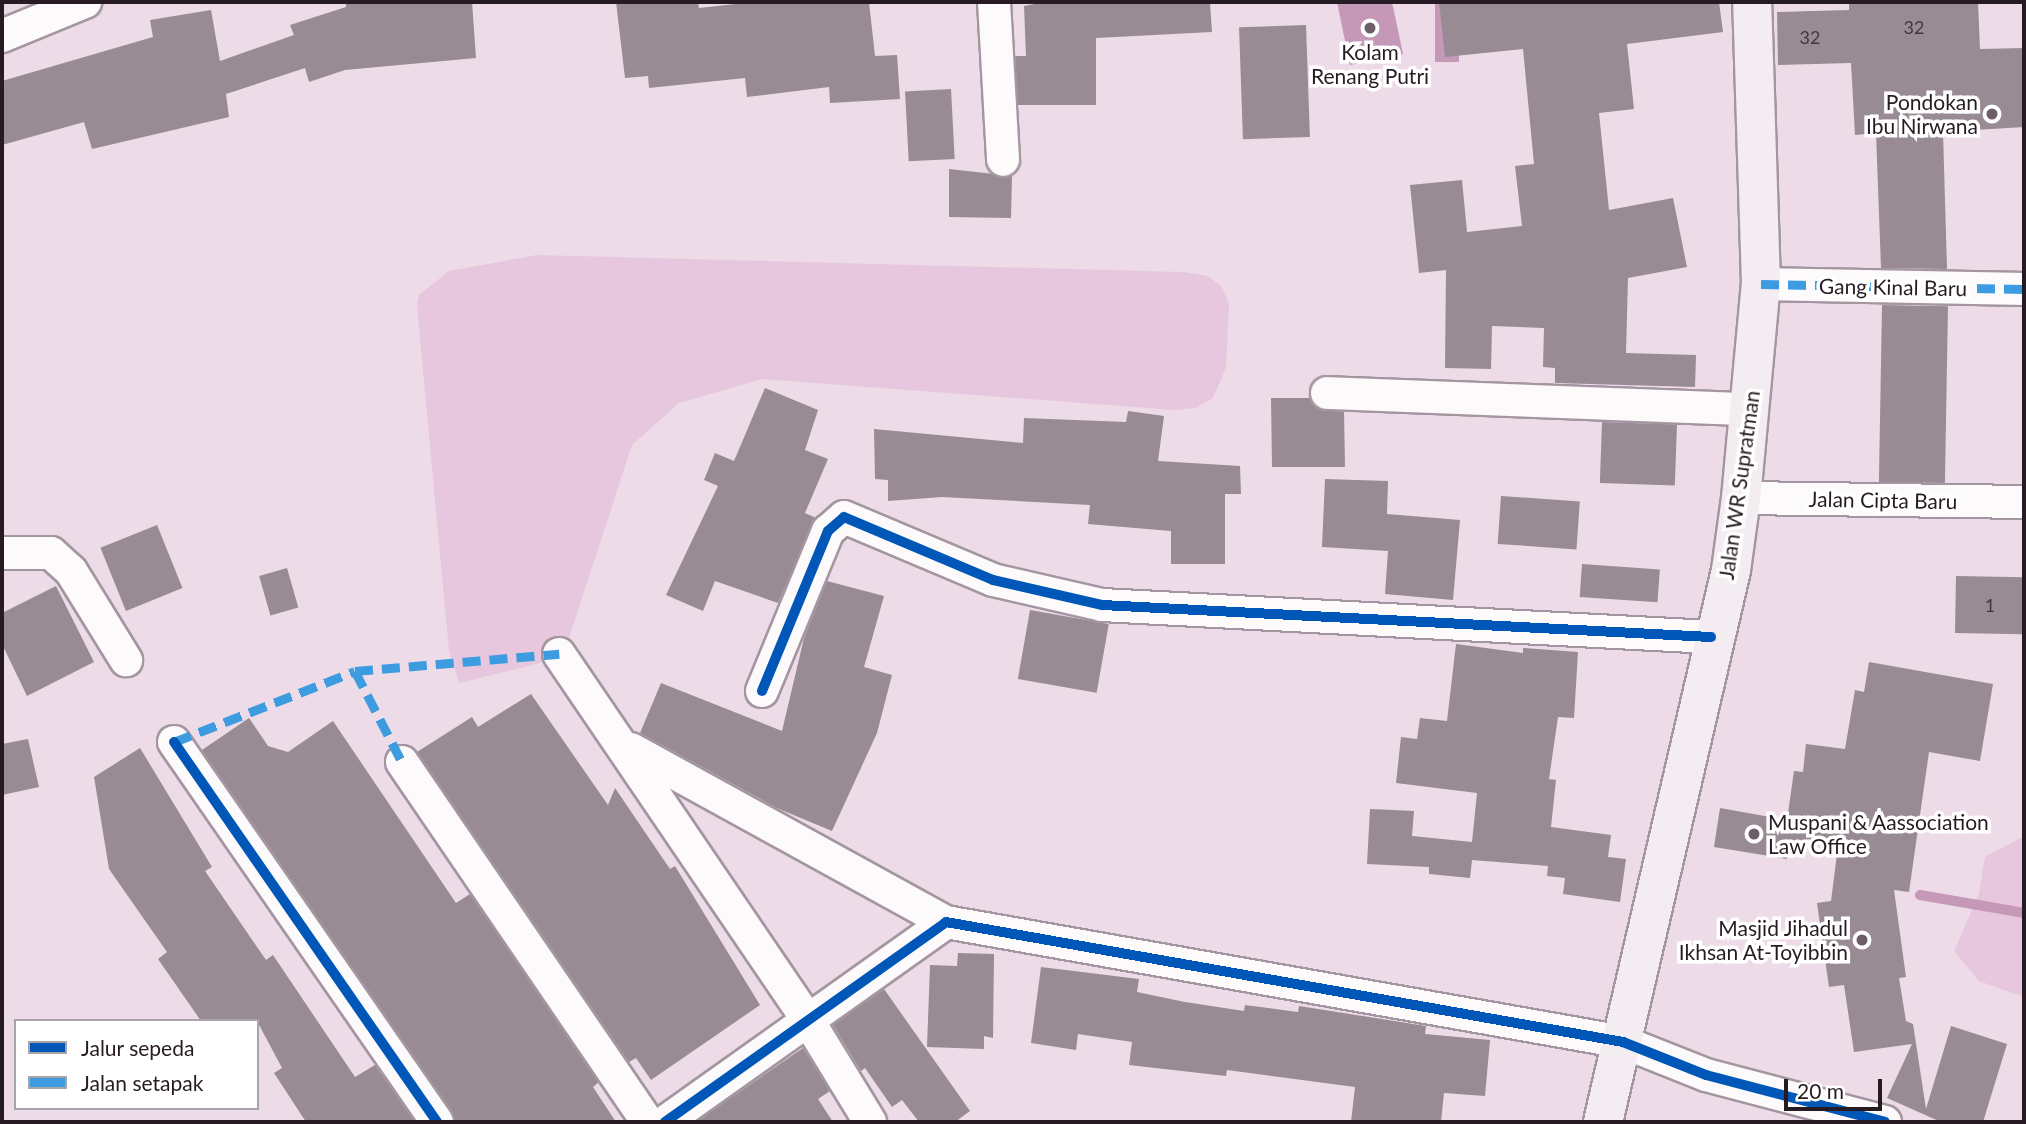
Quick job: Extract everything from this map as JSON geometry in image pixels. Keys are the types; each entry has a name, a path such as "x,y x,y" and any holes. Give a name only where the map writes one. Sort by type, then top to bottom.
{"highway":[{"name":"Jalan WR Supratman","path":"1603,1122 1623,1042 1711,637 1731,570 1741,498 1761,284 1752,2"}],"street":[{"path":"2,36 85,2"},
{"path":"994,2 1003,160"},
{"name":"Gang Kinal Baru","path":"1761,284 2024,289"},
{"path":"1327,393 1751,409"},
{"name":"Jalan Cipta Baru","path":"1741,498 2024,502"},
{"path":"762,691 828,531 844,517 993,580 1102,605 1711,637"},
{"path":"2,553 51,553 71,571 126,660"},
{"path":"559,654 625,746 806,1017 870,1122"},
{"path":"174,742 437,1122"},
{"path":"625,746 946,922 1623,1042 1706,1075 1885,1122"},
{"path":"402,762 648,1122"},
{"path":"664,1122 806,1017 946,922"}],"shaded area":[{"name":"Kolam Renang Putri","path":"1337,2 1392,2 1403,54 1350,65"},
{"path":"1435,2 1459,2 1459,62 1435,62"},
{"path":"537,255 1183,272 1208,276 1221,286 1229,303 1226,368 1213,398 1196,408 1174,410 762,379 679,403 632,445 566,647 545,662 459,683 449,651 417,306 419,295 449,271"},
{"path":"2024,836 2024,997 1979,981 1954,951 1979,894 1985,857"}],"building":[{"path":"346,2 472,2 476,58 345,70 309,82 305,68 226,94 229,117 92,149 84,122 2,145 2,81 153,37 150,20 211,10 220,61 294,35 290,25 346,7"},
{"path":"616,2 698,2 699,8 753,2 869,2 875,56 897,55 900,99 830,103 829,87 747,97 745,78 649,88 648,76 625,78"},
{"path":"1045,2 1210,2 1212,32 1096,38 1096,105 1018,105 1015,56 1026,56 1024,6"},
{"path":"1439,2 1719,2 1723,32 1627,44 1634,109 1599,113 1609,210 1673,198 1687,267 1628,278 1626,353 1696,355 1695,387 1555,383 1555,368 1543,367 1544,328 1492,326 1491,369 1445,368 1446,270 1419,273 1410,185 1462,180 1467,232 1522,226 1515,166 1534,164 1523,49 1445,57"},
{"path":"1978,2 1980,49 2024,48 2024,127 1943,132 1947,269 1881,268 1876,133 1855,135 1851,63 1778,65 1777,12 1849,10 1849,3"},
{"path":"1306,25 1310,137 1243,139 1239,27"},
{"path":"951,89 955,159 909,161 905,91"},
{"path":"949,169 1012,176 1011,218 949,217"},
{"path":"1882,305 1948,306 1945,483 1879,482"},
{"path":"765,388 818,410 805,450 828,459 805,513 816,518 778,603 715,581 703,611 666,595 718,486 704,480 715,453 734,461"},
{"path":"1271,398 1310,398 1318,409 1344,412 1345,467 1272,467"},
{"path":"1128,411 1164,416 1158,461 1240,466 1241,494 1225,494 1225,564 1171,564 1171,531 1088,524 1090,505 942,497 888,501 888,480 875,479 874,429 1023,443 1024,418 1126,422"},
{"path":"1602,422 1677,425 1675,486 1600,483"},
{"path":"1325,479 1388,481 1387,514 1460,520 1453,600 1385,594 1388,551 1322,547"},
{"path":"1501,496 1580,502 1576,549 1498,544"},
{"path":"157,525 182,588 126,611 100,548"},
{"path":"1582,564 1660,569 1658,602 1580,597"},
{"path":"287,568 298,607 270,615 259,576"},
{"path":"1956,576 2024,577 2023,634 1955,633"},
{"path":"827,581 884,596 864,667 892,675 877,733 832,831 779,809 640,733 661,683 782,731 804,638"},
{"path":"56,586 94,662 27,696 2,644 2,613"},
{"path":"1030,610 1109,624 1097,693 1018,679"},
{"path":"1456,644 1523,653 1523,648 1578,652 1574,718 1558,717 1549,779 1556,780 1551,827 1611,835 1608,857 1626,859 1620,902 1563,894 1565,878 1547,876 1548,866 1472,860 1470,878 1429,874 1429,867 1367,864 1370,809 1414,811 1412,836 1472,842 1477,793 1396,783 1401,737 1417,739 1420,718 1447,721"},
{"path":"1869,662 1993,684 1980,761 1929,752 1909,892 1894,890 1906,977 1899,978 1906,1021 1913,1024 1926,1109 1951,1026 2007,1044 1983,1122 1941,1122 1887,1098 1912,1044 1854,1052 1844,985 1829,987 1817,903 1831,901 1838,846 1790,840 1787,859 1714,847 1720,808 1787,820 1794,771 1803,772 1806,744 1845,749 1855,690 1864,692"},
{"path":"531,694 608,805 615,788 670,869 675,866 760,1005 651,1080 636,1058 629,1062 417,752 472,717 478,727"},
{"path":"249,718 268,746 288,752 333,721 456,903 470,894 599,1082 593,1087 616,1122 455,1122 202,750"},
{"path":"28,739 39,787 2,795 2,744"},
{"path":"140,748 212,867 205,871 266,960 273,955 355,1077 375,1065 415,1122 306,1122 274,1073 282,1068 259,1025 259,1019 200,1019 158,959 167,952 109,869 94,777"},
{"path":"958,953 994,954 993,1038 984,1036 984,1049 927,1047 930,965 957,966"},
{"path":"1041,967 1139,979 1137,992 1185,1002 1244,1011 1245,1005 1298,1012 1299,1006 1426,1026 1425,1034 1490,1040 1485,1096 1444,1093 1441,1122 1351,1122 1355,1087 1227,1070 1226,1076 1129,1065 1132,1042 1078,1034 1076,1050 1031,1043"},
{"path":"884,989 970,1111 955,1122 919,1122 902,1100 892,1107 865,1068 861,1071 833,1025"},
{"path":"803,1048 830,1091 818,1099 833,1122 696,1122"}],"waterway":[{"path":"1920,895 2024,913"}],"marked path":[{"path":"1761,284 2024,289"},
{"path":"174,742 355,671 559,654"},
{"path":"355,671 402,762"}],"cycle path":[{"path":"762,691 828,531 844,517 993,580 1102,605 1711,637"},
{"path":"174,742 437,1122"},
{"path":"665,1122 946,922 1623,1042 1706,1075 1885,1122"}],"place":[{"name":"Kolam Renang Putri","path":"1370,28"},
{"name":"Pondokan Ibu Nirwana","path":"1992,114"},
{"name":"Muspani & Aassociation Law Office","path":"1754,834"},
{"name":"Masjid Jihadul Ikhsan At-Toyibbin","path":"1862,940"}]}
